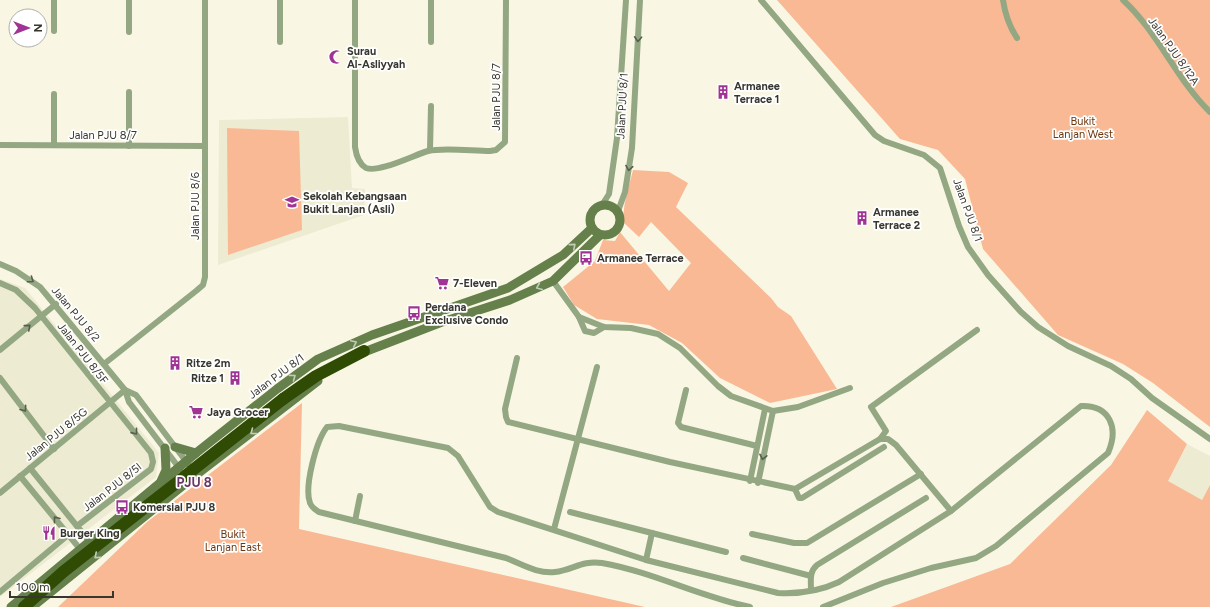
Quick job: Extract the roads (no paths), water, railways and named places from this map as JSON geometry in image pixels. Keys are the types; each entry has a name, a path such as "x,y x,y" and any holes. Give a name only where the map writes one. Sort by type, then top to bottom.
{"highway":[{"path":"24,607 63,572 283,399 316,376 364,351"}],"main road":[{"path":"602,205 611,206 618,211 621,220 618,230 610,235 600,235 592,228 591,217 597,208 602,205"},
{"name":"Jalan PJU 8/1","path":"11,607 196,452 318,359 372,335 508,288 563,256 592,228"},
{"path":"32,607 196,475 325,376 364,351 442,322 510,300 553,281 600,235"},
{"path":"438,311 442,322"},
{"path":"175,447 196,452"},
{"path":"158,485 166,470 165,448"}],"street":[{"path":"54,0 54,31"},
{"path":"129,0 129,32"},
{"name":"Jalan PJU 8/6","path":"104,364 203,285 205,277 205,0"},
{"path":"280,0 280,42"},
{"name":"Jalan PJU 8/7","path":"356,0 355,147 359,160 366,168 378,168 430,150 496,150 505,142 506,0"},
{"path":"431,0 431,42"},
{"name":"Jalan PJU 8/1","path":"602,205 609,194 617,138 626,0"},
{"name":"Jalan PJU 8/1","path":"618,211 625,192 632,148 640,0"},
{"name":"Jalan PJU 8/1","path":"761,0 875,135 884,141 924,155 940,168 959,226 968,247 988,275 1021,312 1038,327 1068,346 1110,366 1126,376 1152,398 1210,439"},
{"path":"1003,0 1005,12 1011,28 1017,38"},
{"name":"Jalan PJU 8/12A","path":"1123,0 1152,34 1188,88 1210,112"},
{"path":"129,92 130,146"},
{"path":"54,94 54,145"},
{"path":"430,150 431,106"},
{"name":"Jalan PJU 8/7","path":"0,145 205,146"},
{"name":"Jalan PJU 8/2","path":"0,264 16,271 40,287 56,304 125,390 129,402 165,448 196,475"},
{"path":"553,281 579,317 585,331 589,333 598,332 604,326"},
{"name":"Jalan PJU 8/5F","path":"0,283 16,290 41,316 110,403"},
{"path":"0,350 56,304"},
{"path":"579,317 604,326 631,328 658,334 680,348 718,386 731,396 773,412 798,407 850,388"},
{"path":"517,358 505,409 508,422 758,483 795,490 880,439 886,431 871,407 977,330"},
{"path":"554,529 597,367"},
{"path":"0,378 54,449"},
{"name":"Jalan PJU 8/2","path":"125,390 136,395 175,447 189,482"},
{"name":"Jalan PJU 8/5G","path":"0,493 125,390"},
{"path":"686,390 678,423 681,427 757,446"},
{"name":"Jalan PJU 8/5I","path":"77,526 151,469 153,462 151,453 110,403"},
{"path":"750,607 702,595 616,566 588,562 556,572 543,572 531,569 506,558 319,512 312,507 310,502 308,480 321,438 327,427 339,426 448,448 458,456 490,507 498,512 646,560 778,593 794,594 829,586 839,582 951,511 1081,406 1090,405 1099,409 1108,418 1112,425 1113,436 1108,453 996,546 976,558 931,568 883,583 823,607"},
{"path":"750,481 764,409"},
{"path":"758,483 773,412"},
{"path":"880,439 892,441 951,511"},
{"path":"795,490 799,498 802,498 884,447"},
{"path":"30,468 89,541"},
{"path":"752,534 794,543 807,543 921,474"},
{"path":"20,476 80,549"},
{"path":"354,521 360,496"},
{"path":"811,590 811,576 813,569 817,565 926,498"},
{"path":"570,512 726,552"},
{"path":"646,560 652,533"},
{"path":"0,592 68,535"},
{"path":"743,558 811,576"}],"place":[{"name":"Surau Al-Asliyyah","path":"336,57"},
{"name":"Armanee Terrace 1","path":"723,92"},
{"name":"Sekolah Kebangsaan Bukit Lanjan (Asli)","path":"292,202"},
{"name":"Armanee Terrace 2","path":"862,218"},
{"name":"Armanee Terrace","path":"586,258"},
{"name":"7-Eleven","path":"442,283"},
{"name":"Perdana Exclusive Condo","path":"414,313"},
{"name":"Ritze 2m","path":"175,363"},
{"name":"Ritze 1","path":"235,378"},
{"name":"Jaya Grocer","path":"196,412"},
{"name":"Komersial PJU 8","path":"122,507"},
{"name":"Burger King","path":"49,533"}],"district":[{"name":"PJU 8","path":"194,482"}],"park label":[{"name":"Bukit Lanjan West","path":"1083,127"},
{"name":"Bukit Lanjan East","path":"233,540"}]}
